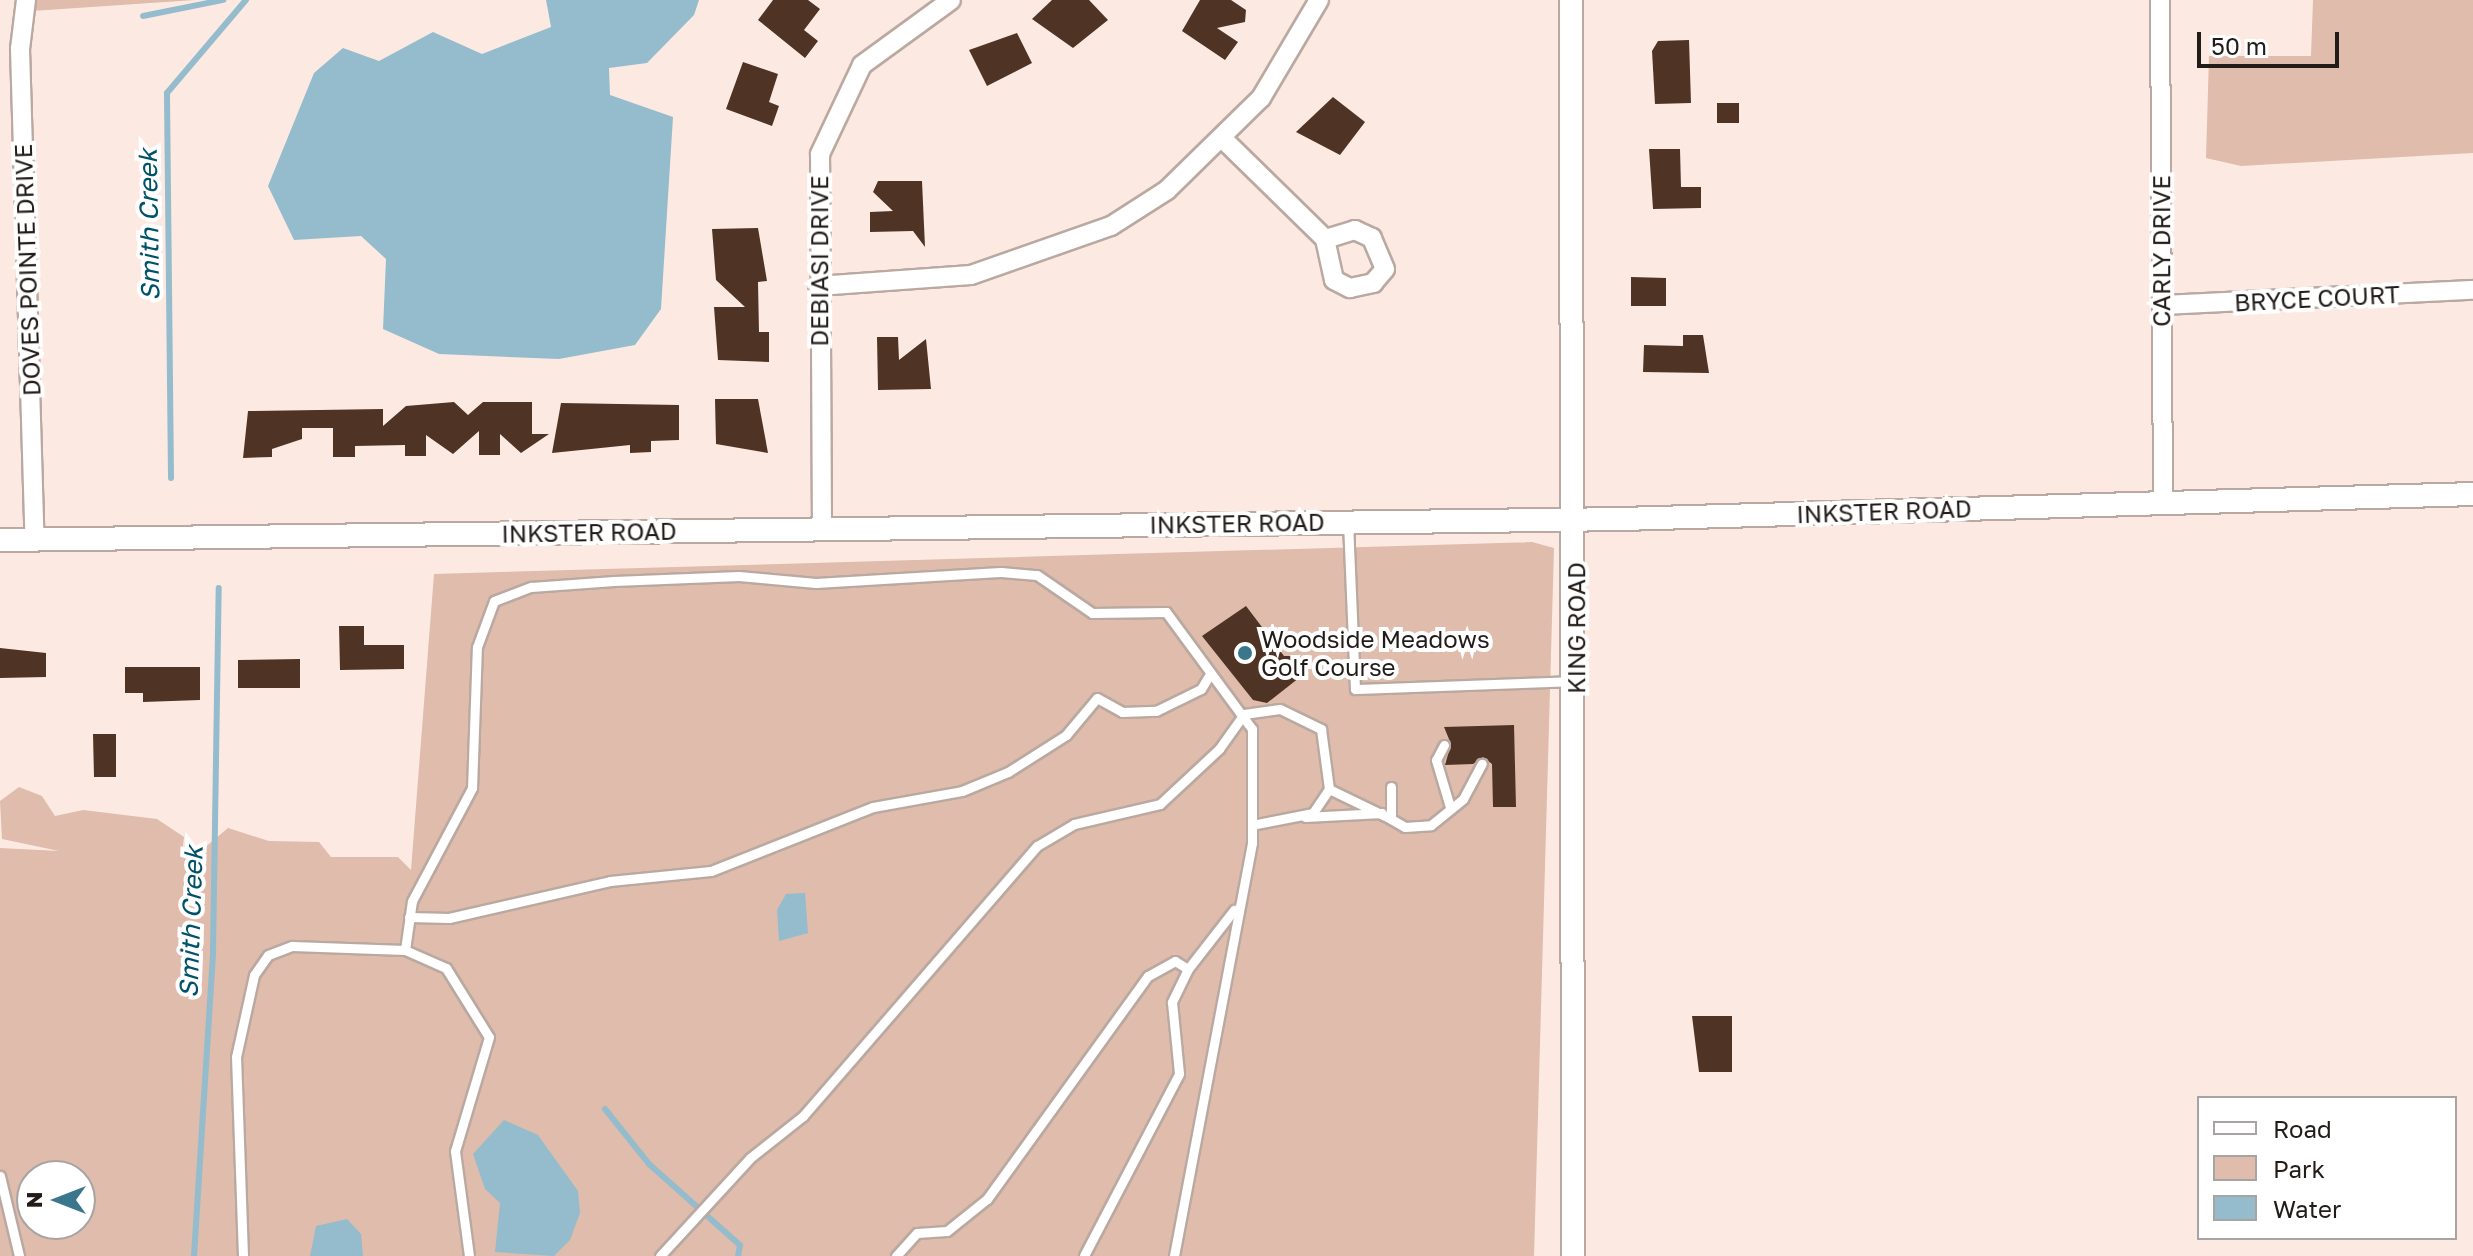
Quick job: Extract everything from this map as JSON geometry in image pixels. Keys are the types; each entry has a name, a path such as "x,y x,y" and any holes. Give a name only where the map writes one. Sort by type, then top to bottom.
{"street":[{"name":"DOVES POINTE DRIVE","path":"26,0 20,49 35,540"},
{"name":"DEBIASI DRIVE","path":"822,529 817,174 830,121 862,65 951,0"},
{"path":"818,286 912,284 1039,254 1111,226 1167,190 1223,139 1261,98 1319,0"},
{"name":"KING ROAD","path":"1571,0 1576,519 1573,1256"},
{"name":"CARLY DRIVE","path":"2160,0 2163,503"},
{"path":"1223,139 1325,239"},
{"name":"BRYCE COURT","path":"2162,305 2473,290"},
{"name":"INKSTER ROAD","path":"0,540 1576,519 2473,494"}],"lane":[{"path":"1348,522 1355,689 1575,681"},
{"path":"405,950 409,917 467,806 480,625 504,594 614,581 739,576 816,583 1025,572 1080,611 1166,612 1198,646 1210,674 1244,714 1252,729 1252,825 1234,910 1219,1041 1191,1144 1174,1256"},
{"path":"409,917 449,918 610,881 711,871 873,807 962,791 1008,772 1066,735 1087,702 1156,711 1201,689 1210,674"},
{"path":"660,1256 711,1199 803,1116 1037,846 1074,824 1160,804 1219,749 1244,714 1280,709 1321,729 1329,789"},
{"path":"1444,745 1436,760 1450,807"},
{"path":"1329,789 1405,827 1431,825 1477,782 1482,764"},
{"path":"1386,816 1391,787"},
{"path":"1302,818 1329,789"},
{"path":"1252,825 1302,818 1386,816"},
{"path":"1084,1256 1171,1099 1181,1061 1172,1002 1188,969 1234,910"},
{"path":"243,1256 236,1057 261,962 292,946 405,950 446,968 489,1037 455,1151 469,1256"},
{"path":"896,1256 917,1233 959,1225 995,1190 1157,966 1175,961 1188,969"},
{"path":"0,1176 19,1256"}],"green space":[{"path":"37,0 195,0 32,11"},
{"path":"2313,0 2473,0 2473,153 2241,166 2206,158 2209,56 2311,56"},
{"name":"Woodside Meadows Golf Course","path":"1532,542 1554,548 1534,1256 0,1256 0,848 59,851 2,839 0,801 19,787 42,796 55,816 83,810 157,819 184,837 182,855 190,860 228,828 269,841 319,842 331,857 398,857 411,870 434,574"}],"water":[{"path":"546,0 699,0 694,15 647,63 609,68 610,95 673,117 661,309 635,345 559,359 439,354 383,329 386,259 361,236 294,240 268,186 314,73 343,48 379,61 433,32 482,54 551,27"},
{"path":"805,893 808,933 779,941 777,910 786,894"},
{"path":"504,1120 538,1135 578,1191 580,1213 570,1240 554,1256 495,1252 500,1203 485,1189 473,1154"},
{"path":"347,1219 361,1234 363,1256 310,1256 316,1226"}],"building":[{"path":"773,0 808,0 820,9 804,30 818,41 805,58 758,20"},
{"path":"1052,0 1089,0 1108,20 1073,48 1032,19"},
{"path":"1200,0 1231,0 1246,10 1245,22 1217,28 1238,42 1225,60 1182,31"},
{"path":"1017,33 1032,63 987,86 969,50"},
{"path":"1689,40 1691,103 1655,104 1652,51 1658,41"},
{"path":"743,62 778,74 769,102 779,106 772,126 726,109"},
{"path":"1333,97 1365,122 1340,155 1296,132"},
{"path":"1717,103 1739,103 1739,123 1717,123"},
{"path":"1649,149 1680,149 1681,187 1701,187 1701,208 1653,209"},
{"path":"878,181 922,181 925,247 913,231 870,232 870,212 893,211 873,192"},
{"path":"758,228 767,281 758,282 759,332 769,332 769,362 718,360 714,307 745,307 716,280 712,229"},
{"path":"1631,277 1666,278 1666,306 1631,306"},
{"path":"1683,335 1703,335 1709,373 1643,372 1644,345 1683,346"},
{"path":"877,337 898,337 899,360 926,339 931,389 878,390"},
{"path":"715,399 758,399 768,453 716,444"},
{"path":"454,402 468,415 483,402 532,402 532,434 549,434 521,453 500,434 500,455 479,455 479,431 453,454 426,435 426,456 405,456 405,445 355,446 355,457 333,457 333,428 302,428 302,439 272,449 272,457 243,458 248,411 383,409 383,426 406,406"},
{"path":"561,403 679,405 679,440 651,441 651,452 630,453 630,445 552,453"},
{"name":"Woodside Meadows Golf Course","path":"1246,606 1284,656 1304,656 1304,674 1267,703 1253,700 1202,636"},
{"path":"339,626 364,626 364,645 404,645 404,669 340,670"},
{"path":"0,648 46,653 46,677 0,678"},
{"path":"300,659 300,688 238,688 238,660"},
{"path":"125,667 200,667 200,700 143,702 143,693 125,693"},
{"path":"1514,725 1516,807 1493,807 1492,764 1483,757 1473,764 1445,765 1451,744 1444,727"},
{"path":"93,734 116,734 116,777 94,777"},
{"path":"1692,1016 1732,1016 1732,1072 1699,1072"}],"waterway":[{"path":"143,16 223,0"},
{"name":"Smith Creek","path":"171,478 167,93 246,0"},
{"name":"Smith Creek","path":"194,1256 213,951 219,588"},
{"path":"605,1109 649,1164 740,1245 738,1256"}],"place":[{"name":"Woodside Meadows Golf Course","path":"1245,653"}]}
